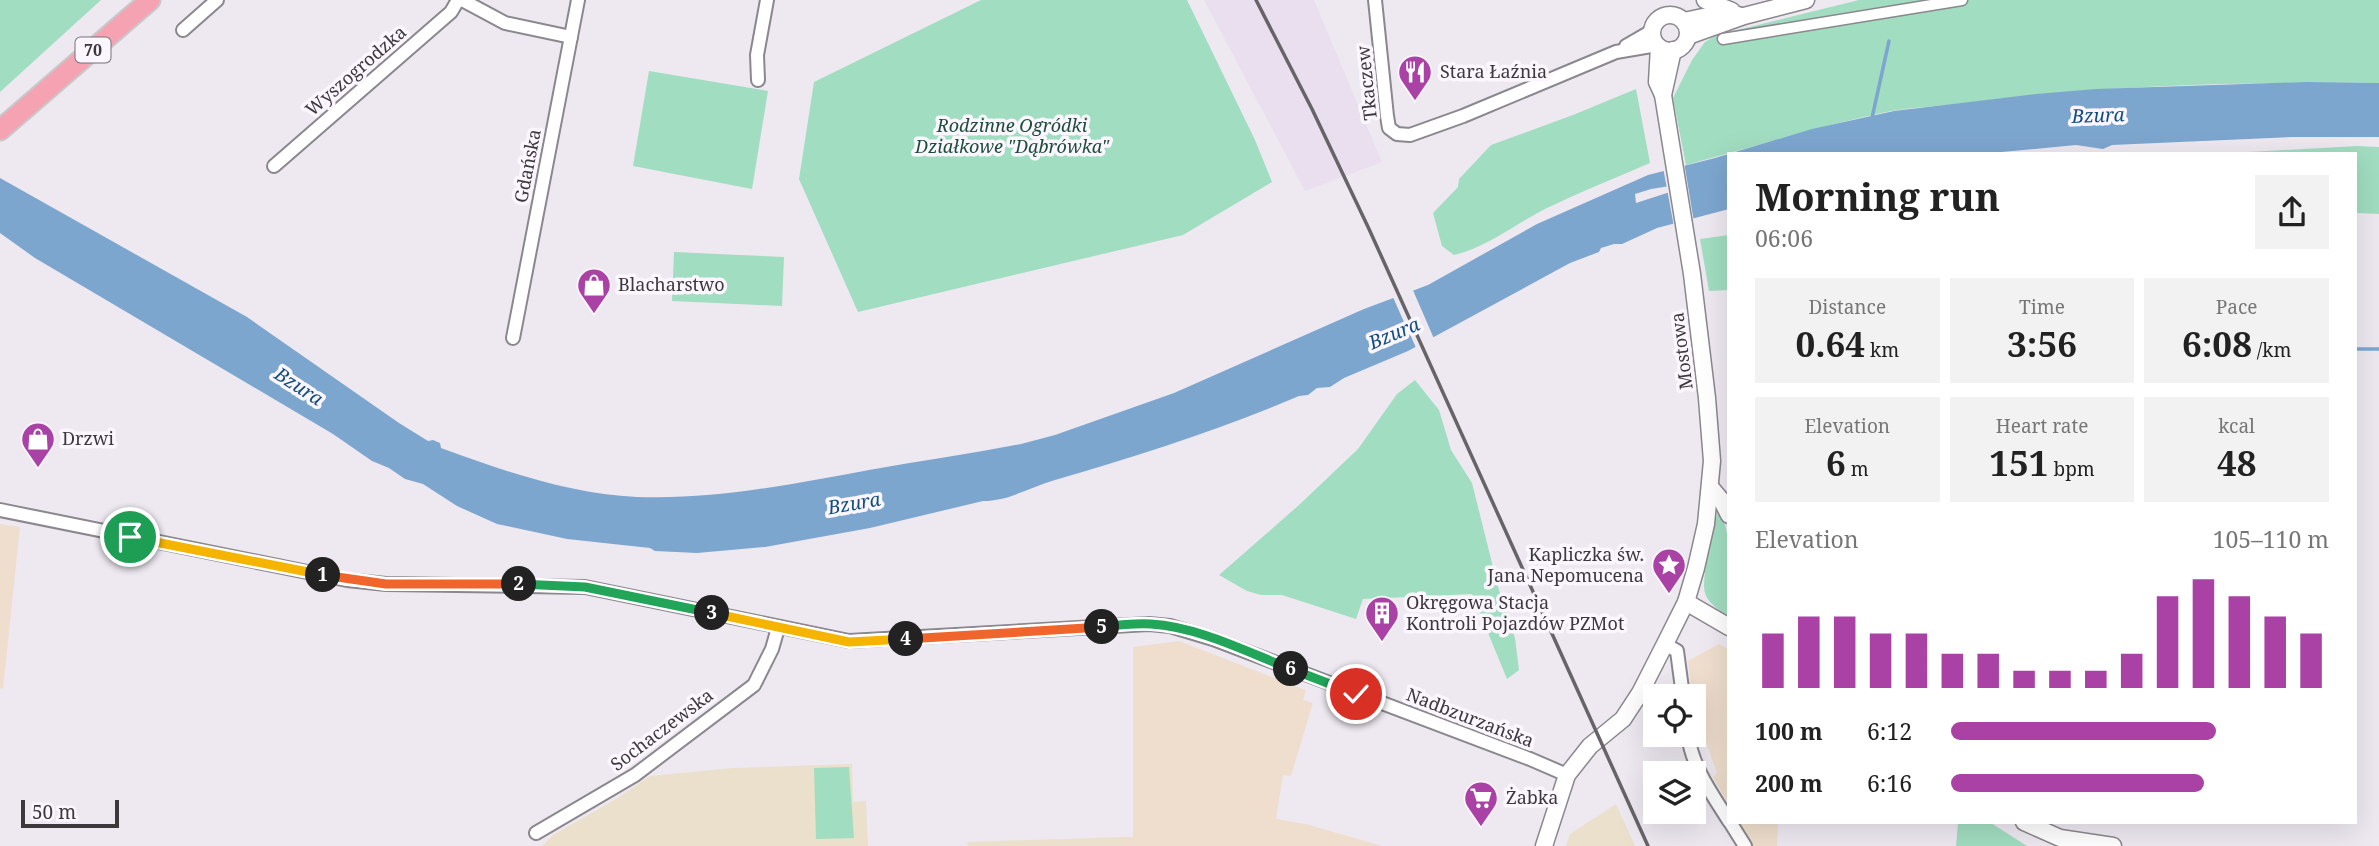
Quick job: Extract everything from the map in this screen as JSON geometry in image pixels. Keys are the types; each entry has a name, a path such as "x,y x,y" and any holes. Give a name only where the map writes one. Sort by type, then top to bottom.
{"main road":[{"name":"70","path":"0,130 150,0"}],"street":[{"path":"183,30 218,0"},
{"name":"Wyszogrodzka","path":"274,166 451,12 460,0 505,23 571,37"},
{"name":"Gdańska","path":"513,338 578,0"},
{"path":"758,80 757,55 767,0"},
{"name":"Tkaczew","path":"1375,0 1387,116 1389,128 1397,134 1410,135 1463,116 1616,52 1660,43"},
{"path":"1705,0 1744,16"},
{"path":"1677,15 1683,45 1660,43 1655,23 1677,15 1744,16 1806,0"},
{"path":"1723,39 1962,0"},
{"name":"Mostowa","path":"1567,775 1590,746 1623,719 1640,693 1665,644 1686,602 1699,559 1711,488 1709,413 1692,274 1663,97 1657,82 1660,43"},
{"path":"1711,488 1727,511"},
{"name":"Nadbzurzańska","path":"0,510 347,580 386,584 585,587 825,638 863,642 1149,624 1170,626 1213,639 1567,775"},
{"path":"1686,602 1727,626"},
{"name":"Sochaczewska","path":"536,833 635,775 754,685 772,649 778,628"},
{"path":"1665,644 1677,651 1681,684"},
{"path":"1691,747 1704,781 1727,817"},
{"path":"1544,846 1567,775"},
{"path":"1731,824 1745,846"},
{"path":"2028,824 2060,838 2113,846"}],"shaded area":[{"path":"1204,0 1314,0 1382,162 1305,191"},
{"path":"0,524 20,527 3,689 0,688"},
{"path":"1179,641 1306,690 1303,700 1313,703 1291,776 1283,775 1276,819 1306,824 1382,846 1123,846 1123,837 1133,837 1133,647"},
{"path":"1719,644 1727,649 1727,802 1713,777 1717,773 1706,742 1706,684 1691,684 1688,661"},
{"path":"852,764 853,802 866,801 868,846 542,846 553,835 650,776 733,768"},
{"path":"1616,804 1635,846 1566,846 1570,834"},
{"path":"1740,824 1778,824 1777,846 1752,846"},
{"path":"1123,837 1123,846 968,846 967,842"}],"green space":[{"path":"0,0 101,0 0,92"},
{"name":"Rodzinne Ogródki Działkowe \"Dąbrówka\"","path":"981,0 1187,0 1255,140 1272,182 1183,235 858,312 799,179 814,82"},
{"path":"1859,0 2379,0 2379,83 2120,88 1910,108 1839,123 1686,165 1673,98 1692,60 1705,42 1717,35"},
{"path":"649,71 768,91 752,189 633,166"},
{"path":"1636,89 1650,163 1545,209 1490,241 1466,251 1454,255 1442,246 1433,213 1458,187 1459,179 1491,145"},
{"path":"2379,147 2379,214 2357,213 2357,152 2250,152"},
{"path":"1727,235 1727,290 1709,291 1700,239"},
{"path":"674,252 784,257 782,306 672,301"},
{"path":"1415,380 1439,410 1451,450 1472,483 1498,587 1515,638 1519,670 1507,679 1472,594 1363,599 1356,619 1282,595 1261,595 1247,591 1219,575 1358,449 1397,394"},
{"path":"1721,509 1727,533 1727,616 1709,601 1705,593 1708,551"},
{"path":"849,767 854,838 816,839 814,768"},
{"path":"1958,824 1993,824 2027,846 1956,846"}],"water":[{"name":"Bzura","path":"2306,82 2379,83 2379,137 2292,137 2112,145 2103,149 2076,145 2001,152 1735,152 1812,129 1894,111 2096,89"},
{"name":"Bzura","path":"1727,154 1727,210 1657,228 1622,244 1601,248 1599,252 1570,263 1408,351 1344,378 1330,387 1317,388 1308,395 1299,396 1208,431 1002,499 983,501 870,528 765,547 697,553 655,551 650,548 567,539 497,524 457,506 423,484 405,479 372,461 333,434 35,258 0,233 0,178 247,317 399,423 428,441 440,443 441,448 513,473 587,491 637,497 695,496 782,485 1002,448 1055,435 1174,393 1364,309 1428,285 1537,224 1648,175","holes":["1683,184 1670,192 1636,203 1635,194"]}],"pier":[{"path":"1684,162 1694,222 1674,227 1663,167"},
{"path":"1412,288 1435,341 1417,350 1405,323 1410,321 1404,322 1392,295"}],"waterway":[{"path":"1872,118 1889,41"},
{"path":"2357,349 2379,349"}],"railway":[{"path":"1256,0 1369,229 1648,846"}],"place":[{"name":"Stara Łaźnia","path":"1415,102"},
{"name":"Blacharstwo","path":"594,315"},
{"name":"Drzwi","path":"38,469"},
{"name":"Kapliczka św. Jana Nepomucena","path":"1669,595"},
{"name":"Okręgowa Stacja Kontroli Pojazdów PZMot","path":"1382,643"},
{"name":"Żabka","path":"1481,828"}],"route":[{"path":"130,537 347,580 386,584 585,587 849,642 1149,624 1170,626 1213,639 1356,694"}]}
